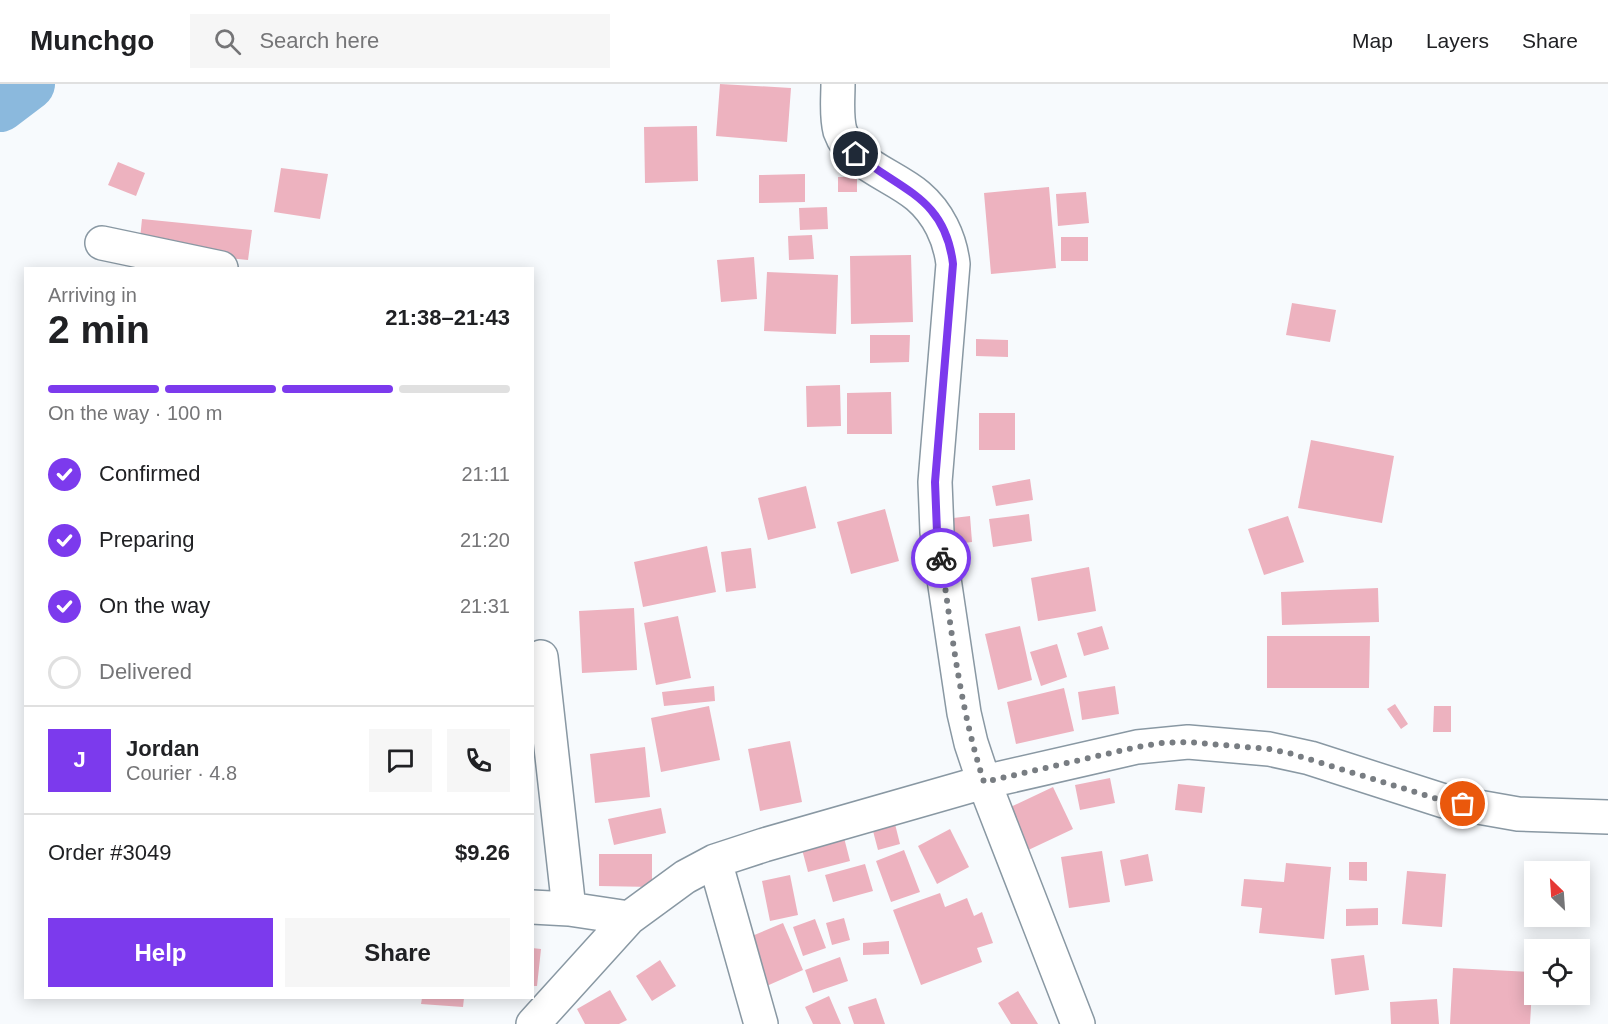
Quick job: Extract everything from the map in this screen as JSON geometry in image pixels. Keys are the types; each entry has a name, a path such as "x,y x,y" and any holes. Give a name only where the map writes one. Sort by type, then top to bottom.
{"street":[{"path":"838,84 840,130 846,143 865,162 917,195 933,212 951,248 953,264 935,482 937,532 964,713 984,782 1078,1024"},
{"path":"102,243 216,267"},
{"path":"541,657 569,909"},
{"path":"533,1024 629,918 684,877 715,861 764,844 984,782 1137,747 1188,742 1279,751 1310,758 1444,801 1518,814 1608,817"},
{"path":"715,861 761,1024"},
{"path":"534,907 569,909 629,918"}],"building":[{"path":"720,84 791,88 787,142 716,136"},
{"path":"697,126 698,181 645,183 644,127"},
{"path":"118,162 145,173 136,196 108,185"},
{"path":"281,168 328,174 320,219 274,212"},
{"path":"805,174 805,202 759,203 759,175"},
{"path":"838,177 857,177 857,192 838,192"},
{"path":"1049,187 1056,268 991,274 984,193"},
{"path":"1086,192 1089,223 1058,226 1056,194"},
{"path":"827,207 828,229 800,230 799,208"},
{"path":"142,219 252,230 248,260 139,249"},
{"path":"812,235 814,259 789,260 788,236"},
{"path":"1061,237 1088,237 1088,261 1061,261"},
{"path":"911,255 913,322 851,324 850,256"},
{"path":"754,257 757,299 721,302 717,260"},
{"path":"767,272 838,275 836,334 764,331"},
{"path":"1292,303 1336,310 1330,342 1286,335"},
{"path":"870,335 910,335 909,362 870,363"},
{"path":"976,339 1008,340 1008,357 976,356"},
{"path":"840,385 841,426 807,427 806,386"},
{"path":"891,392 892,434 847,434 847,393"},
{"path":"979,413 1015,413 1015,450 979,450"},
{"path":"1311,440 1394,456 1382,523 1298,508"},
{"path":"1030,479 1033,500 996,506 992,486"},
{"path":"806,486 816,528 768,540 758,498"},
{"path":"885,509 899,561 851,574 837,522"},
{"path":"1029,514 1032,541 993,547 989,519"},
{"path":"970,516 972,542 948,545 945,519"},
{"path":"1288,516 1304,562 1264,575 1248,529"},
{"path":"707,546 716,592 643,607 634,562"},
{"path":"751,548 756,588 726,592 721,552"},
{"path":"1089,567 1096,611 1038,621 1031,578"},
{"path":"1378,588 1379,622 1282,625 1281,592"},
{"path":"634,608 637,670 582,673 579,611"},
{"path":"678,616 691,678 656,685 644,623"},
{"path":"1020,626 1032,680 998,690 985,634"},
{"path":"1102,626 1109,649 1084,656 1077,633"},
{"path":"1267,636 1370,636 1369,688 1267,688"},
{"path":"1057,644 1067,677 1041,686 1030,652"},
{"path":"714,686 715,701 664,706 662,692"},
{"path":"1115,686 1119,714 1082,720 1078,692"},
{"path":"1064,688 1074,731 1016,744 1007,702"},
{"path":"1395,704 1408,724 1401,729 1387,709"},
{"path":"709,706 720,760 661,772 651,718"},
{"path":"1434,706 1451,706 1451,732 1433,732"},
{"path":"790,741 802,802 760,811 748,749"},
{"path":"645,747 650,797 595,803 590,754"},
{"path":"1110,778 1115,803 1080,810 1075,785"},
{"path":"1178,784 1205,787 1202,813 1175,810"},
{"path":"1053,787 1073,829 1022,853 1002,811"},
{"path":"661,808 666,833 614,845 608,819"},
{"path":"895,824 900,844 878,850 873,831"},
{"path":"841,826 850,861 808,872 799,838"},
{"path":"950,829 969,867 937,884 918,846"},
{"path":"904,850 920,892 891,902 876,861"},
{"path":"1102,851 1110,902 1069,908 1061,857"},
{"path":"599,854 652,854 652,887 599,886"},
{"path":"1148,854 1153,881 1125,886 1120,860"},
{"path":"1349,862 1367,862 1367,881 1349,880"},
{"path":"1286,863 1331,867 1324,939 1259,933 1262,908 1241,906 1244,879 1284,882"},
{"path":"865,864 873,891 833,902 825,875"},
{"path":"1407,871 1446,874 1442,927 1402,924"},
{"path":"790,875 798,915 770,921 762,881"},
{"path":"940,893 945,907 967,898 974,916 982,912 993,943 977,948 982,962 921,985 893,910"},
{"path":"1378,908 1378,925 1346,926 1346,909"},
{"path":"844,918 850,940 832,945 826,923"},
{"path":"815,919 826,948 803,956 793,927"},
{"path":"783,923 803,970 760,989 740,941"},
{"path":"889,941 889,954 863,955 863,943"},
{"path":"534,948 541,949 537,986 534,986"},
{"path":"1364,955 1369,990 1335,995 1331,959"},
{"path":"840,957 848,981 813,993 805,970"},
{"path":"660,960 676,986 652,1001 636,976"},
{"path":"1453,968 1524,972 1524,1005 1531,1005 1530,1024 1450,1024"},
{"path":"610,990 627,1020 619,1024 585,1024 577,1009"},
{"path":"1018,991 1038,1024 1011,1024 998,1003"},
{"path":"829,996 841,1024 813,1024 805,1007"},
{"path":"876,998 885,1024 854,1024 848,1007"},
{"path":"422,999 464,999 463,1007 421,1004"},
{"path":"1437,999 1439,1024 1391,1024 1390,1002"}],"waterway":[{"path":"0,106 29,84"}],"way so far":[{"path":"941,558 964,713 984,782 1137,747 1188,742 1269,749 1289,753 1444,801 1463,804"}],"route":[{"path":"856,154 917,195 933,212 951,248 953,264 935,482 937,532 941,558"}]}
